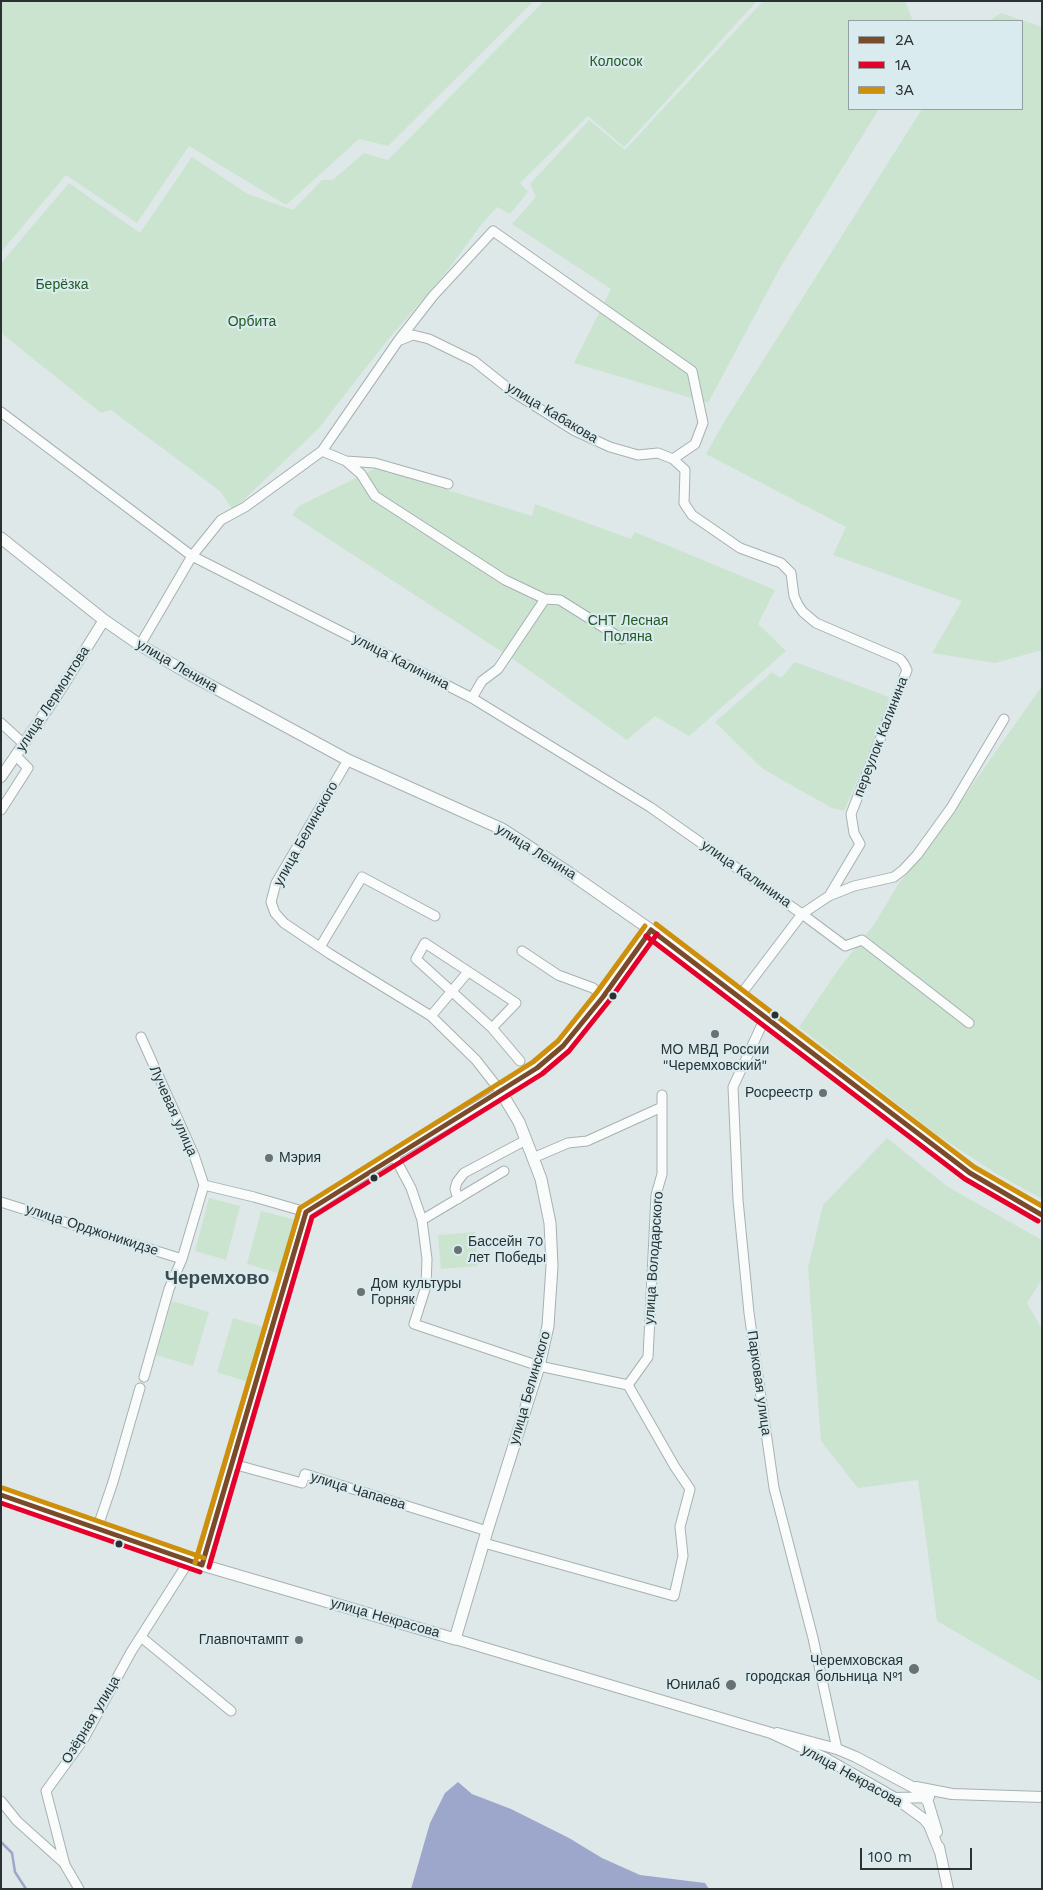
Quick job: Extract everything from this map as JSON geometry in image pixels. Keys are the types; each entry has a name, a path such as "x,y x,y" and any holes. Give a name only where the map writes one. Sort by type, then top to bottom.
{"main road":[{"name":"улица Ленина","path":"1,538 104,620 140,645 191,675 348,760 502,829 584,882 651,930 970,1173 1042,1215"},
{"path":"501,1092 537,1068 562,1046 603,997 651,930"},
{"name":"улица Белинского","path":"456,1639 487,1530 539,1366 548,1326 552,1251 548,1214 541,1179 519,1122 501,1092"},
{"name":"улица Некрасова","path":"1,1495 189,1561 456,1639"}],"street":[{"path":"140,645 192,556 221,520 245,507 322,451 398,341 433,296 493,231 692,371 703,422 694,444 673,459"},
{"name":"улица Кабакова","path":"398,341 413,335 429,339 474,361 513,392 575,431 610,447 638,455 658,453 673,459"},
{"name":"улица Калинина","path":"1,412 192,556 472,698 650,807 845,946 862,940 969,1022"},
{"path":"322,451 346,461 361,474 375,496 505,580 545,599 560,600 622,639"},
{"name":"переулок Калинина","path":"673,459 686,470 684,503 692,515 740,548 781,564 791,573 794,596 802,612 816,623 900,659 904,664 906,670 852,814 854,833 860,844 829,896"},
{"path":"346,461 375,463 448,484"},
{"path":"472,698 482,681 498,669 545,599"},
{"name":"улица Лермонтова","path":"1,777 104,620"},
{"path":"739,997 802,914 829,896 854,886 894,877 903,870 917,855 951,808 1004,719"},
{"path":"1,723 24,744"},
{"path":"1,810 28,768 16,756"},
{"name":"улица Белинского","path":"348,760 276,883 271,902 275,913 284,923 320,948 431,1016 476,1060 501,1092"},
{"path":"320,948 362,877 435,916"},
{"path":"492,1028 516,1003 425,943 416,959 492,1028 520,1061"},
{"path":"522,951 558,975 593,988 603,997"},
{"path":"431,1016 468,972"},
{"name":"Парковая улица","path":"765,1018 733,1087 738,1200 749,1313 774,1488 813,1638 836,1749"},
{"name":"Лучевая улица","path":"141,1037 194,1155 204,1185"},
{"path":"202,1565 306,1212 394,1156 501,1092"},
{"name":"улица Володарского","path":"628,1385 648,1357 656,1195 662,1174 662,1095"},
{"path":"533,1158 568,1143 587,1141 662,1107"},
{"path":"458,1199 455,1189 457,1182 464,1172 526,1140"},
{"path":"394,1156 411,1188 422,1220 427,1259 426,1286 414,1324 539,1366 628,1385 675,1467 690,1489 680,1527 683,1556 674,1596 484,1543"},
{"path":"422,1220 504,1171"},
{"path":"144,1377 169,1289 182,1259 204,1185 306,1212"},
{"name":"улица Орджоникидзе","path":"1,1202 182,1259"},
{"path":"97,1529 140,1388"},
{"name":"улица Чапаева","path":"233,1464 302,1483 305,1474 487,1530"},
{"name":"Озёрная улица","path":"79,1889 65,1865 46,1791 83,1740 141,1637 189,1561"},
{"path":"141,1637 231,1710"},
{"name":"улица Некрасова","path":"456,1639 771,1733 825,1758 895,1798 921,1816 928,1825 940,1852"},
{"name":"улица Некрасова","path":"771,1733 780,1733 836,1749 856,1757 908,1785"},
{"path":"908,1785 929,1791 952,1794 1042,1797"},
{"path":"908,1785 926,1798 936,1829 948,1889"},
{"path":"895,1798 926,1798 952,1794"},
{"path":"928,1825 927,1819 930,1810 939,1800 952,1794"},
{"path":"1,1801 17,1821 65,1865"}],"green space":[{"path":"1,1 534,1 388,146 359,139 286,205 189,146 137,223 66,175 1,252"},
{"path":"544,1 757,1 624,147 588,116 520,183 528,192 510,214 497,207 481,225 444,275 386,342 318,429 233,510 220,491 111,410 101,413 1,333 1,263 69,183 140,233 192,157 248,194 293,210 322,180 333,180 364,153 388,160"},
{"path":"763,1 905,1 913,20 848,20 848,110 878,110 780,268 708,403 574,363 611,289 512,224 536,197 530,184 589,120 625,150"},
{"path":"1001,13 1022,20 990,20"},
{"path":"1023,21 1042,27 1042,650 995,663 932,653 962,601 833,555 846,527 706,454 726,419 921,110 1023,110"},
{"name":"СНТ Лесная Поляна","path":"376,468 532,516 535,504 631,539 635,532 775,590 758,624 786,651 689,736 655,716 627,740 513,659 292,515 299,506"},
{"path":"795,662 889,697 884,716 844,811 832,808 763,769 715,722 772,672 781,678"},
{"path":"1042,686 1042,1199 997,1174 936,1134 799,1027 838,970 875,923 899,883 923,855"},
{"path":"887,1138 948,1187 1042,1240 1042,1279 1027,1303 1042,1329 1042,1682 937,1621 918,1480 858,1488 821,1441 808,1268 823,1205"},
{"path":"209,1198 240,1206 226,1260 195,1251"},
{"path":"261,1211 296,1220 281,1274 247,1264"},
{"name":"Бассейн 70 лет Победы","path":"475,1232 478,1266 441,1269 438,1235"},
{"path":"172,1301 209,1312 193,1366 156,1355"},
{"path":"233,1318 264,1327 248,1382 217,1372"}],"water":[{"path":"458,1782 472,1794 511,1809 569,1838 602,1858 640,1875 705,1883 709,1889 411,1889 430,1823 445,1793"}],"waterway":[{"path":"1,1842 12,1853 15,1872 26,1889"}],"transit line":[{"name":"3А","path":"656,924 974,1167 1042,1206"},
{"name":"3А","path":"195,1563 300,1208 533,1062 558,1041 597,992 645,926"},
{"name":"2А","path":"651,930 970,1173 1042,1215"},
{"name":"2А","path":"202,1565 306,1212 537,1068 563,1046 603,997 651,930"},
{"name":"1А","path":"209,1567 312,1217 542,1074 569,1051 609,1001 657,934"},
{"name":"1А","path":"646,936 965,1179 1038,1221"},
{"name":"3А","path":"3,1488 204,1558"},
{"name":"2А","path":"1,1495 202,1565"},
{"name":"1А","path":"1,1503 200,1572"}],"place":[{"name":"МО МВД России \"Черемховский\"","path":"715,1034"},
{"name":"Росреестр","path":"823,1093"},
{"name":"Мэрия","path":"269,1158"},
{"name":"Бассейн 70 лет Победы","path":"458,1250"},
{"name":"Дом культуры Горняк","path":"361,1292"},
{"name":"Главпочтампт","path":"299,1640"},
{"name":"Черемховская городская больница №1","path":"914,1669"},
{"name":"Юнилаб","path":"731,1685"}],"district":[{"name":"Черемхово","path":"217,1278"}],"park label":[{"name":"Колосок","path":"616,62"},
{"name":"Берёзка","path":"62,285"},
{"name":"Орбита","path":"252,322"}]}
